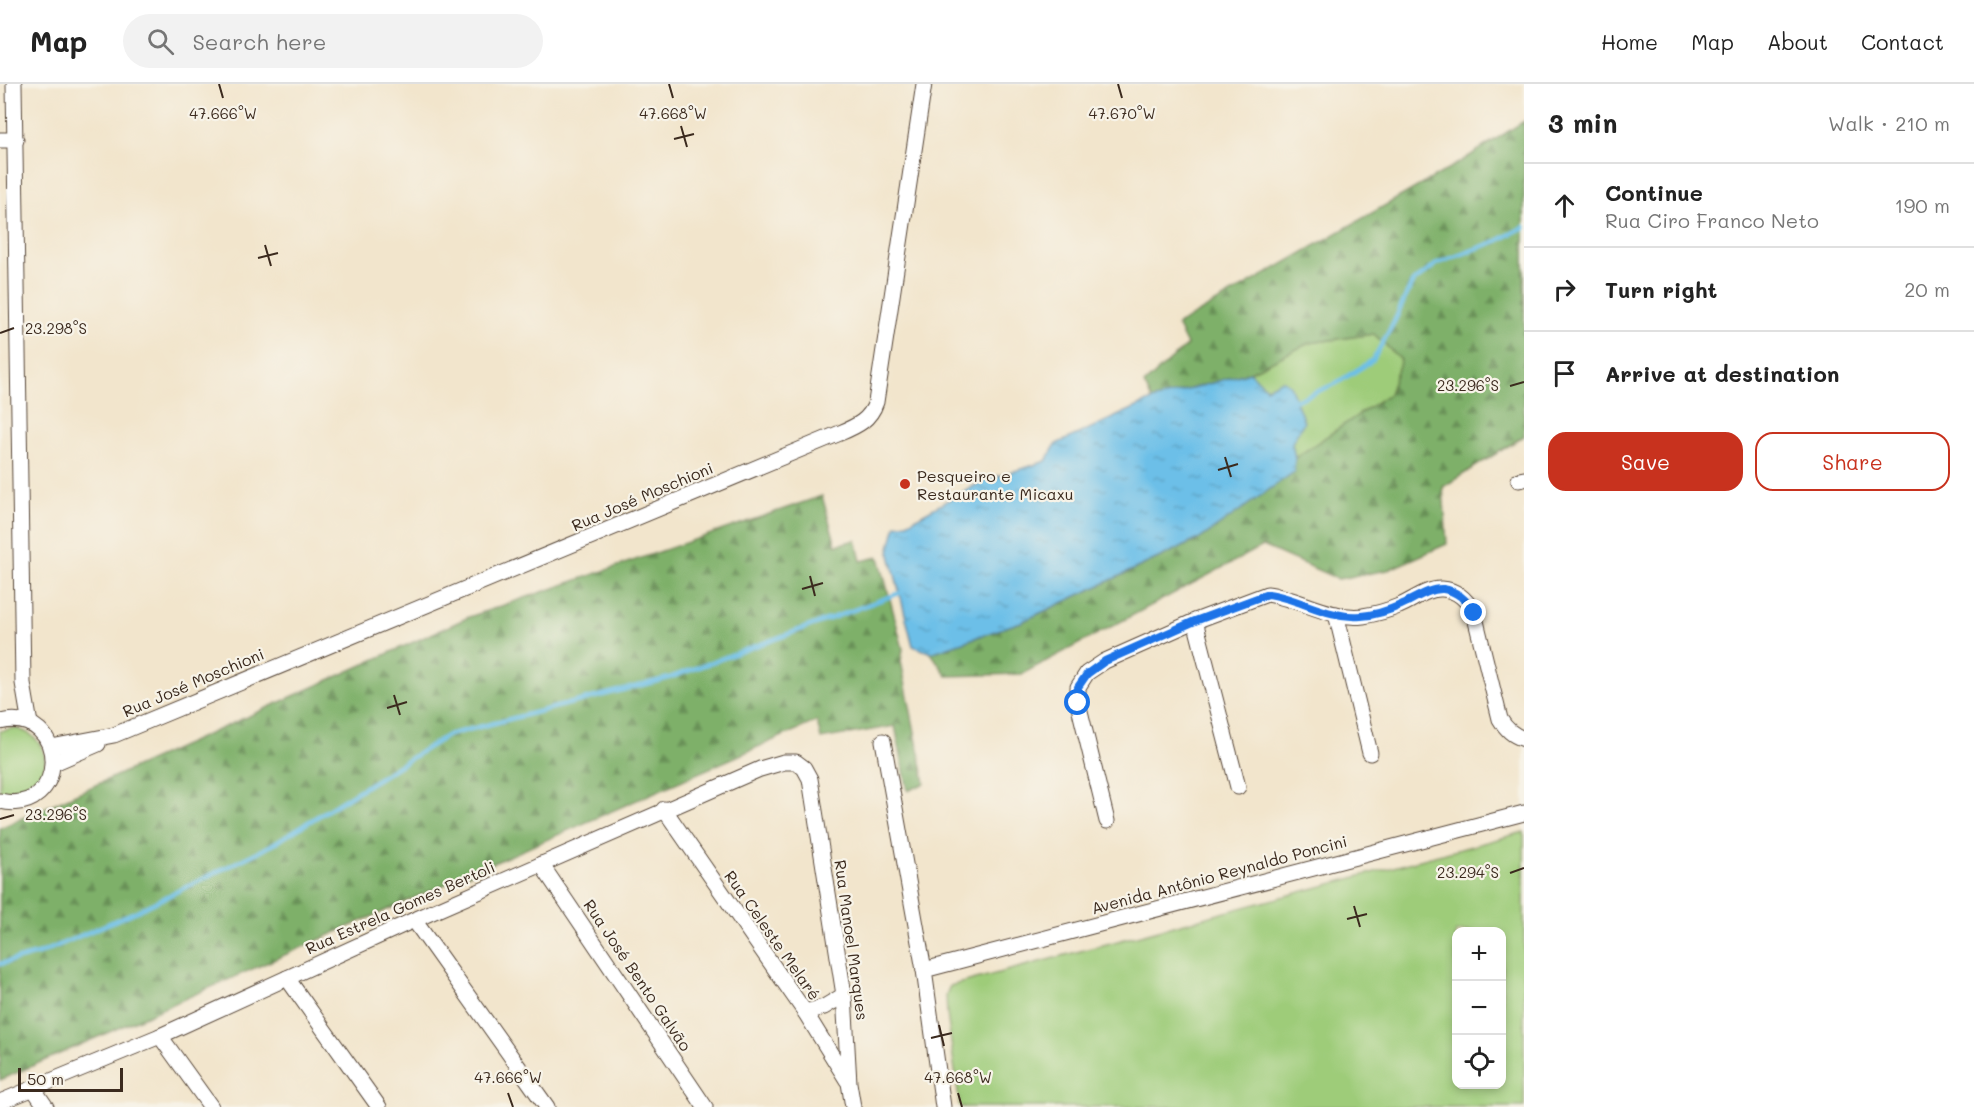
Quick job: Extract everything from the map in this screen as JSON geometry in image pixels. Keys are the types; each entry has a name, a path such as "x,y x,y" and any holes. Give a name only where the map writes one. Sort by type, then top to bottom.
{"street":[{"path":"14,84 23,683 30,724"},
{"name":"Rua José Moschioni","path":"54,763 114,735 840,434 866,419 872,413 876,402 924,84"},
{"path":"0,140 16,140"},
{"path":"1107,821 1078,703 1078,687 1087,674 1105,661 1195,621 1268,594 1336,614 1360,616 1381,612 1425,593 1441,589 1455,592 1468,602 1474,613 1500,719 1506,729 1519,737"},
{"path":"1336,614 1370,753"},
{"path":"1195,621 1238,787"},
{"path":"0,723 16,720 30,724 46,737 51,747 54,763 47,784 39,793 0,812"},
{"name":"Rua José Moschioni","path":"51,747 114,735"},
{"path":"882,741 924,970 943,1107"},
{"name":"Rua Estrela Gomes Bertoli","path":"0,1102 160,1036 414,920 760,768 784,762 796,762 804,768 810,779"},
{"name":"Rua Manoel Marques","path":"810,779 844,995 849,1083 853,1107"},
{"path":"0,801 20,802"},
{"name":"Rua Celeste Melaré","path":"664,809 805,1012 849,1083"},
{"name":"Avenida Antônio Reynaldo Poncini","path":"924,970 1524,813"},
{"name":"Rua José Bento Galvão","path":"541,864 705,1107"},
{"path":"414,920 547,1107"},
{"path":"287,978 379,1107"},
{"path":"805,1012 824,1007 844,995"},
{"path":"160,1036 211,1107"},
{"path":"33,1088 46,1107"}],"green space":[{"path":"1524,121 1524,436 1443,487 1447,544 1388,570 1338,579 1263,546 1022,674 947,676 931,653 1021,622 1201,538 1293,472 1295,458 1389,394 1401,360 1374,334 1309,343 1250,372 1152,400 1144,384 1187,345 1177,325 1457,164"},
{"path":"1374,334 1401,360 1389,394 1295,458 1278,412 1265,390 1250,372 1309,343"},
{"path":"822,496 836,545 856,540 861,561 879,557 903,649 901,661 925,783 908,791 895,726 821,739 817,721 0,1080 0,828 469,617"},
{"path":"14,728 30,735 40,745 45,758 44,771 38,782 29,791 16,795 0,793 0,731"},
{"path":"1524,832 1524,1107 960,1107 946,995 950,986"}],"water":[{"path":"1250,372 1266,388 1282,380 1290,385 1304,422 1292,443 1295,458 1294,472 1201,538 1021,622 931,653 913,646 889,551 896,525 907,523 983,481 1046,461 1056,444 1152,400"}],"waterway":[{"path":"1290,403 1335,384 1373,360 1412,283 1438,263 1497,241 1524,227"},
{"path":"0,964 41,953 137,911 270,846 448,735 669,678 905,591"}],"place":[{"name":"Pesqueiro e Restaurante Micaxu","path":"905,484"}],"route":[{"path":"1078,703 1078,687 1087,674 1105,661 1195,621 1268,594 1336,614 1360,616 1381,612 1425,593 1441,589 1455,592 1468,602 1474,613"}]}
